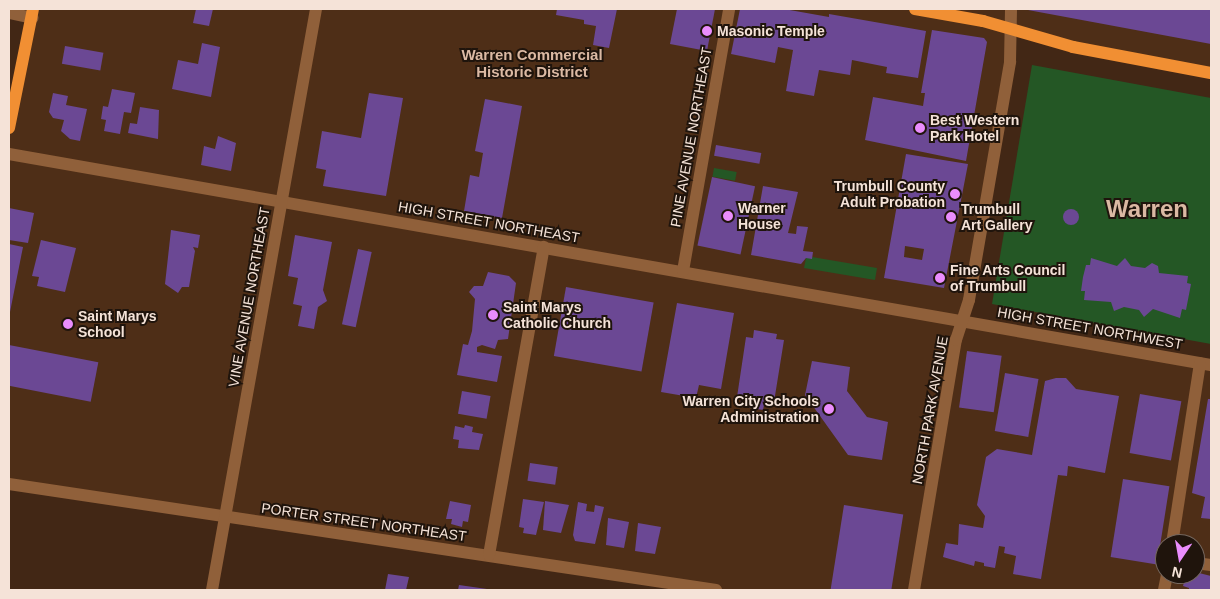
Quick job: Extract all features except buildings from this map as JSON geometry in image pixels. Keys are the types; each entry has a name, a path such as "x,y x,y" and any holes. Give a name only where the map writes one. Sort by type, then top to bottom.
{"main road":[{"path":"915,9 1010,28 1073,47 1211,73"},
{"path":"9,128 32,13"}],"street":[{"name":"VINE AVENUE NORTHEAST","path":"212,590 316,9"},
{"name":"PINE AVENUE NORTHEAST","path":"682,271 729,9"},
{"name":"NORTH PARK AVENUE","path":"914,590 956,340 963,320 1010,62 1011,9"},
{"path":"9,13 32,13"},
{"name":"HIGH STREET NORTHEAST","path":"9,154 963,320"},
{"path":"489,555 544,247"},
{"name":"HIGH STREET NORTHWEST","path":"963,320 1206,364"},
{"path":"1174,534 1206,364"},
{"name":"PORTER STREET NORTHEAST","path":"9,484 716,590"}],"shaded area":[{"path":"33,9 1211,9 1211,73 1010,28 963,320 1211,365 1211,590 716,590 9,484 9,128"}],"green space":[{"path":"1032,65 1211,98 1211,344 992,304"},
{"path":"714,168 737,172 735,181 712,177"},
{"path":"812,257 877,268 875,280 804,268 806,258"}],"place":[{"name":"Masonic Temple","path":"707,31"},
{"name":"Best Western Park Hotel","path":"920,128"},
{"name":"Trumbull County Adult Probation","path":"955,194"},
{"name":"Warner House","path":"728,216"},
{"name":"Trumbull Art Gallery","path":"951,217"},
{"name":"Fine Arts Council of Trumbull","path":"940,278"},
{"name":"Saint Marys Catholic Church","path":"493,315"},
{"name":"Saint Marys School","path":"68,324"},
{"name":"Warren City Schools Administration","path":"829,409"}],"district":[{"name":"Warren Commercial Historic District","path":"532,62"},
{"name":"Warren","path":"1147,209"}]}
